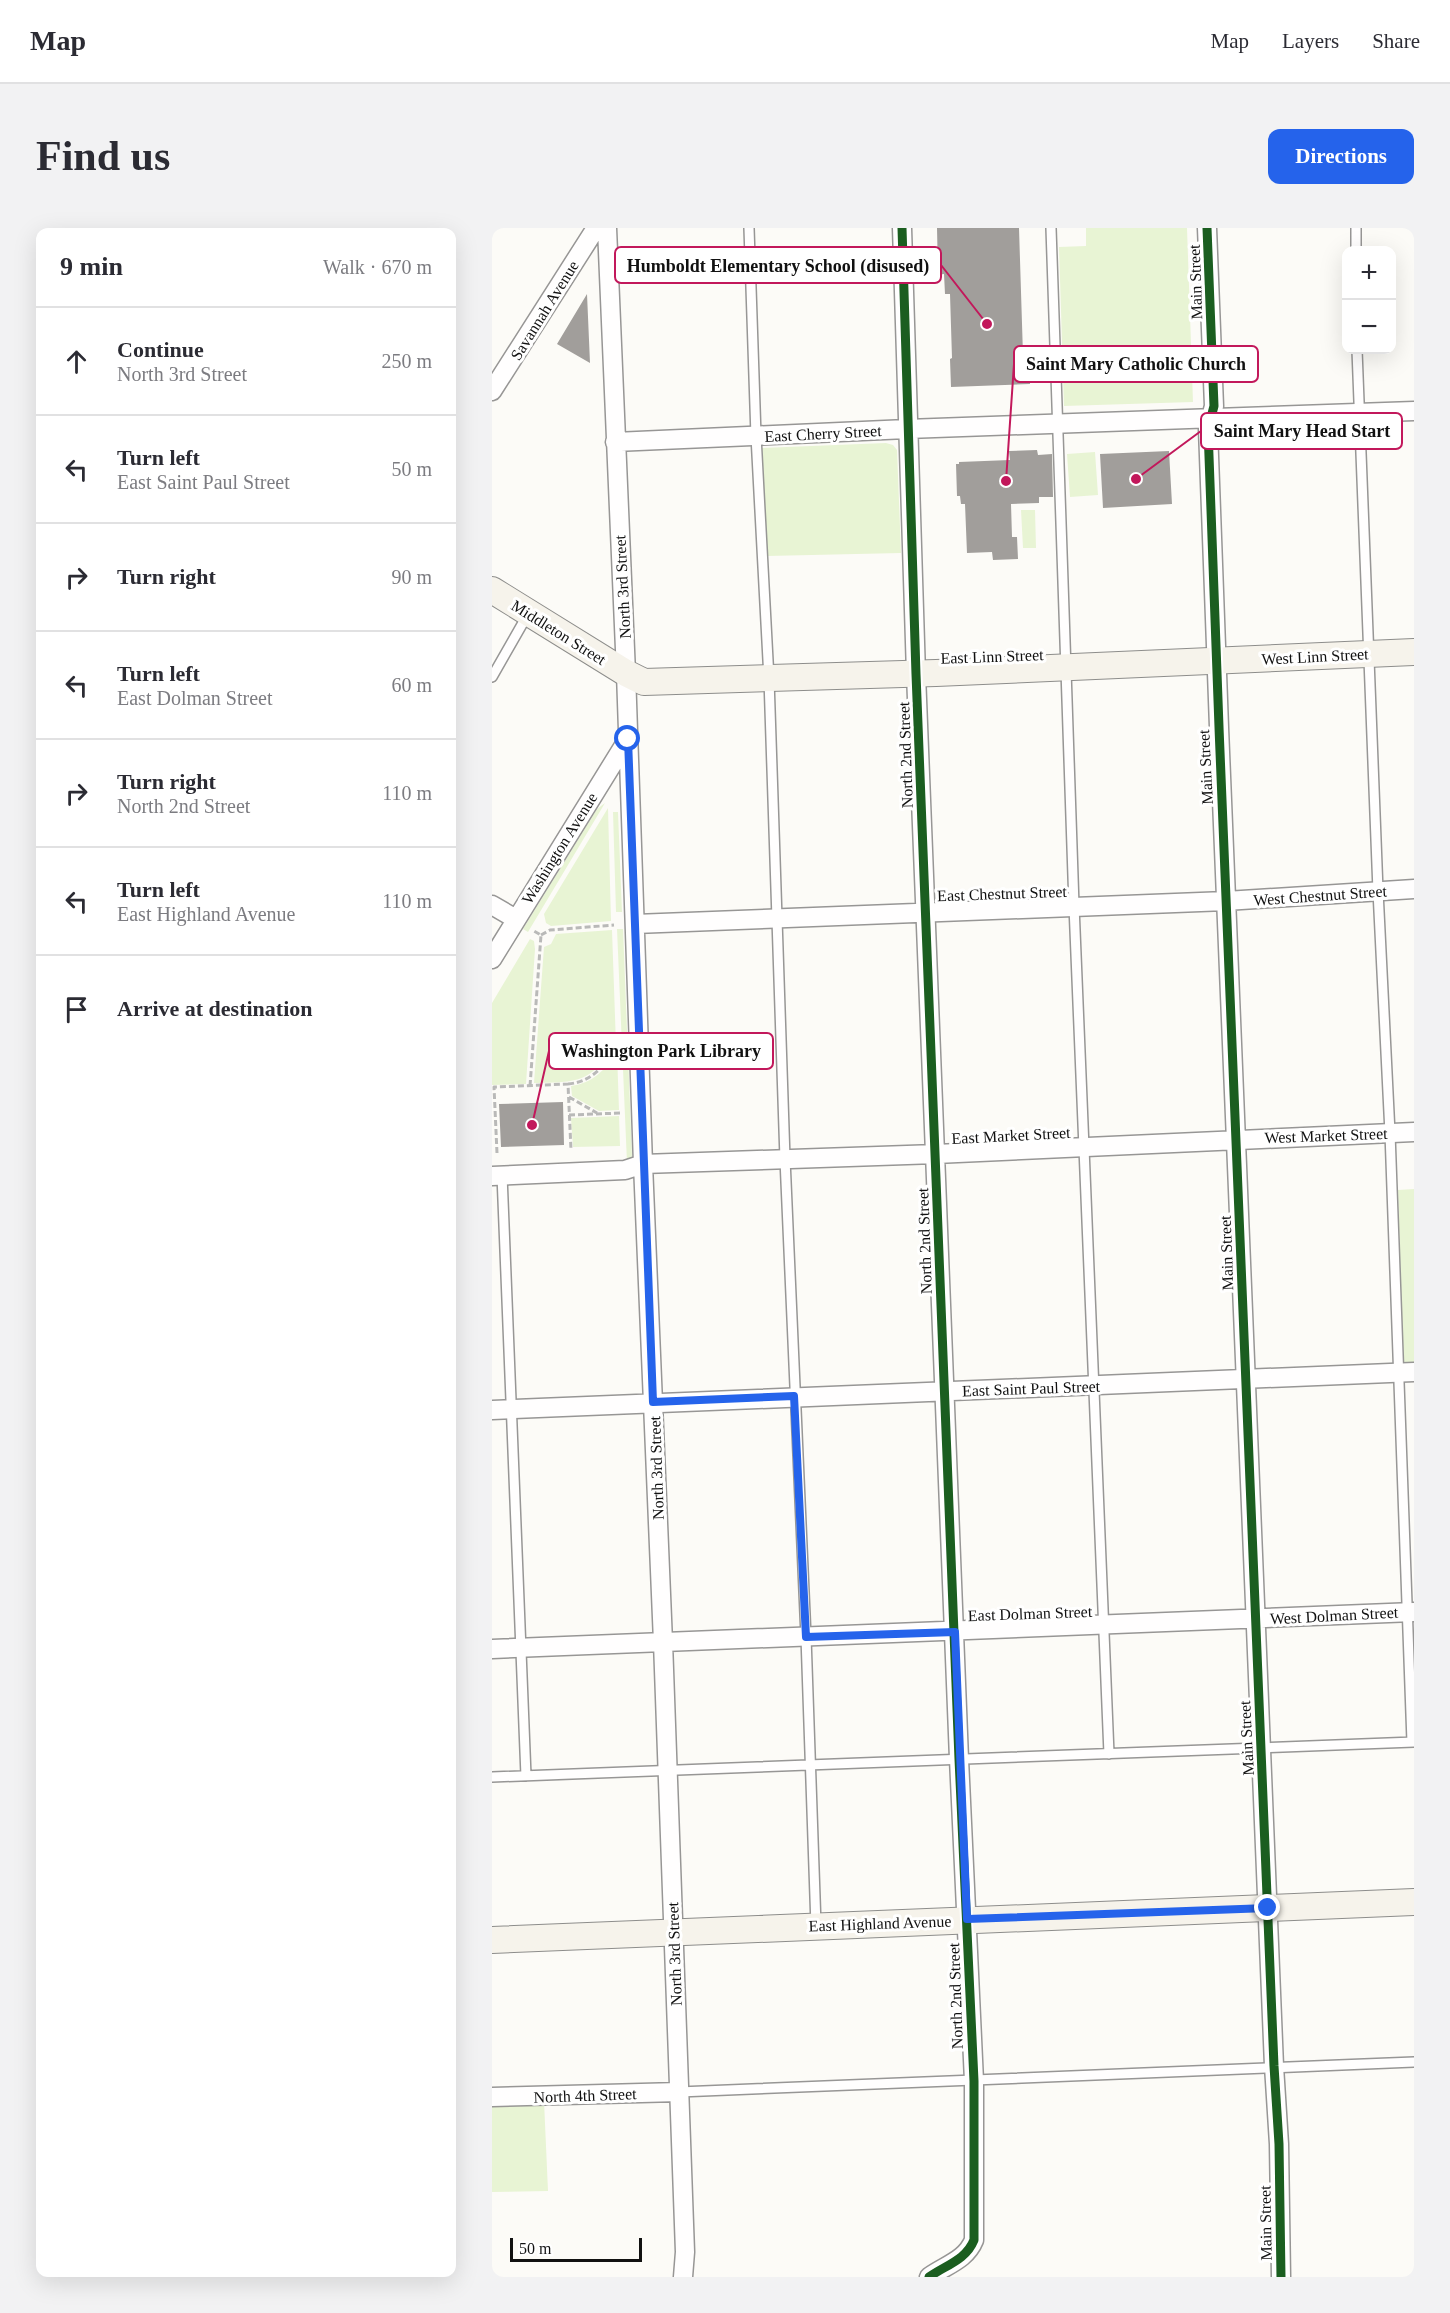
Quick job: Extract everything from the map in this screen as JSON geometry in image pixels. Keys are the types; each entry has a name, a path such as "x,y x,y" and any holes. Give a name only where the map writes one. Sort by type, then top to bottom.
{"street":[{"name":"Savannah Avenue","path":"492,391 596,228"},
{"name":"North 3rd Street","path":"607,228 674,1932 685,2252 683,2277"},
{"name":"North 2nd Street","path":"902,228 916,674 974,2081 975,2240 970,2251 928,2277"},
{"name":"Main Street","path":"1208,228 1214,406 1208,429 1216,661 1279,2144 1281,2277"},
{"name":"East Cherry Street","path":"615,442 1414,411"},
{"name":"Middleton Street","path":"492,590 626,673"},
{"name":"West Linn Street","path":"1216,661 1414,652"},
{"name":"East Linn Street","path":"626,673 644,682 916,674 1216,661"},
{"name":"Washington Avenue","path":"492,959 628,739"},
{"name":"West Chestnut Street","path":"1226,901 1414,890"},
{"name":"East Chestnut Street","path":"635,924 1226,901"},
{"path":"492,905 516,919"},
{"name":"West Market Street","path":"1237,1138 1414,1132"},
{"name":"East Market Street","path":"497,1176 624,1170 643,1164 936,1154 1237,1138"},
{"name":"East Saint Paul Street","path":"492,1410 1406,1372"},
{"name":"West Dolman Street","path":"1255,1619 1410,1612"},
{"name":"East Dolman Street","path":"492,1649 1255,1619"},
{"name":"East Highland Avenue","path":"492,1940 1414,1902"},
{"name":"North 4th Street","path":"492,2097 679,2092"}],"lane":[{"path":"749,228 756,436 769,679 785,1159 816,1926"},
{"path":"1051,228 1083,1147 1109,1754"},
{"path":"1356,228 1356,246"},
{"path":"492,1777 1413,1742 1406,1372 1390,1133 1378,891 1357,354"},
{"path":"492,677 529,614"},
{"path":"497,1176 512,1409 525,1776"},
{"path":"679,2092 1414,2062"}],"path":[{"path":"541,935 550,930 614,925"},
{"path":"532,930 541,935"},
{"path":"530,1086 541,935"},
{"path":"497,1153 493,1087 581,1082 599,1071 619,1046"},
{"path":"568,1084 571,1150"},
{"path":"568,1096 599,1114"},
{"path":"569,1115 621,1113"}],"green space":[{"path":"1086,228 1187,228 1193,402 1064,406 1059,247 1086,246"},
{"path":"886,443 893,445 897,450 901,553 767,556 762,448"},
{"path":"1095,452 1098,495 1070,497 1067,454"},
{"path":"1021,510 1035,510 1036,548 1023,548"},
{"path":"605,803 528,932 523,929 597,809"},
{"path":"608,808 611,921 551,926 546,923 544,914"},
{"path":"613,812 618,812 622,912 616,912"},
{"path":"617,929 623,929 632,1156 627,1163"},
{"path":"612,930 616,1045 598,1067 582,1078 573,1081 534,1083 544,947 551,944 556,934"},
{"path":"530,939 534,941 535,949 526,1084 492,1085 492,1003"},
{"path":"617,1052 619,1110 599,1111 572,1096 571,1086 586,1082 598,1075"},
{"path":"619,1116 620,1146 573,1147 571,1118"},
{"path":"1414,1189 1414,1363 1403,1363 1398,1190"},
{"path":"544,2101 548,2191 492,2192 492,2103"}],"building":[{"path":"937,228 1019,228 1023,355 1029,355 1030,384 951,387 950,294 945,294 944,274 938,275"},
{"path":"587,294 590,363 557,344"},
{"path":"1037,450 1038,455 1052,454 1053,497 1039,497 1039,503 1011,504 1012,537 1017,537 1018,559 993,560 992,552 967,553 965,504 961,504 960,496 957,496 956,464 1010,460 1009,451"},
{"path":"1169,451 1172,504 1103,508 1100,454"},
{"path":"563,1102 564,1145 501,1147 499,1104"}],"cycle path":[{"path":"902,228 916,674 974,2081 974,2240 966,2253 929,2277"},
{"path":"1207,228 1214,406 1208,429 1223,838 1279,2144 1281,2277"}],"place":[{"name":"Humboldt Elementary School (disused)","path":"987,324"},
{"name":"Saint Mary Head Start","path":"1136,479"},
{"name":"Saint Mary Catholic Church","path":"1006,481"},
{"name":"Washington Park Library","path":"532,1125"}],"route":[{"path":"628,739 653,1402 794,1396 806,1637 955,1632 967,1919 1268,1908"}]}
